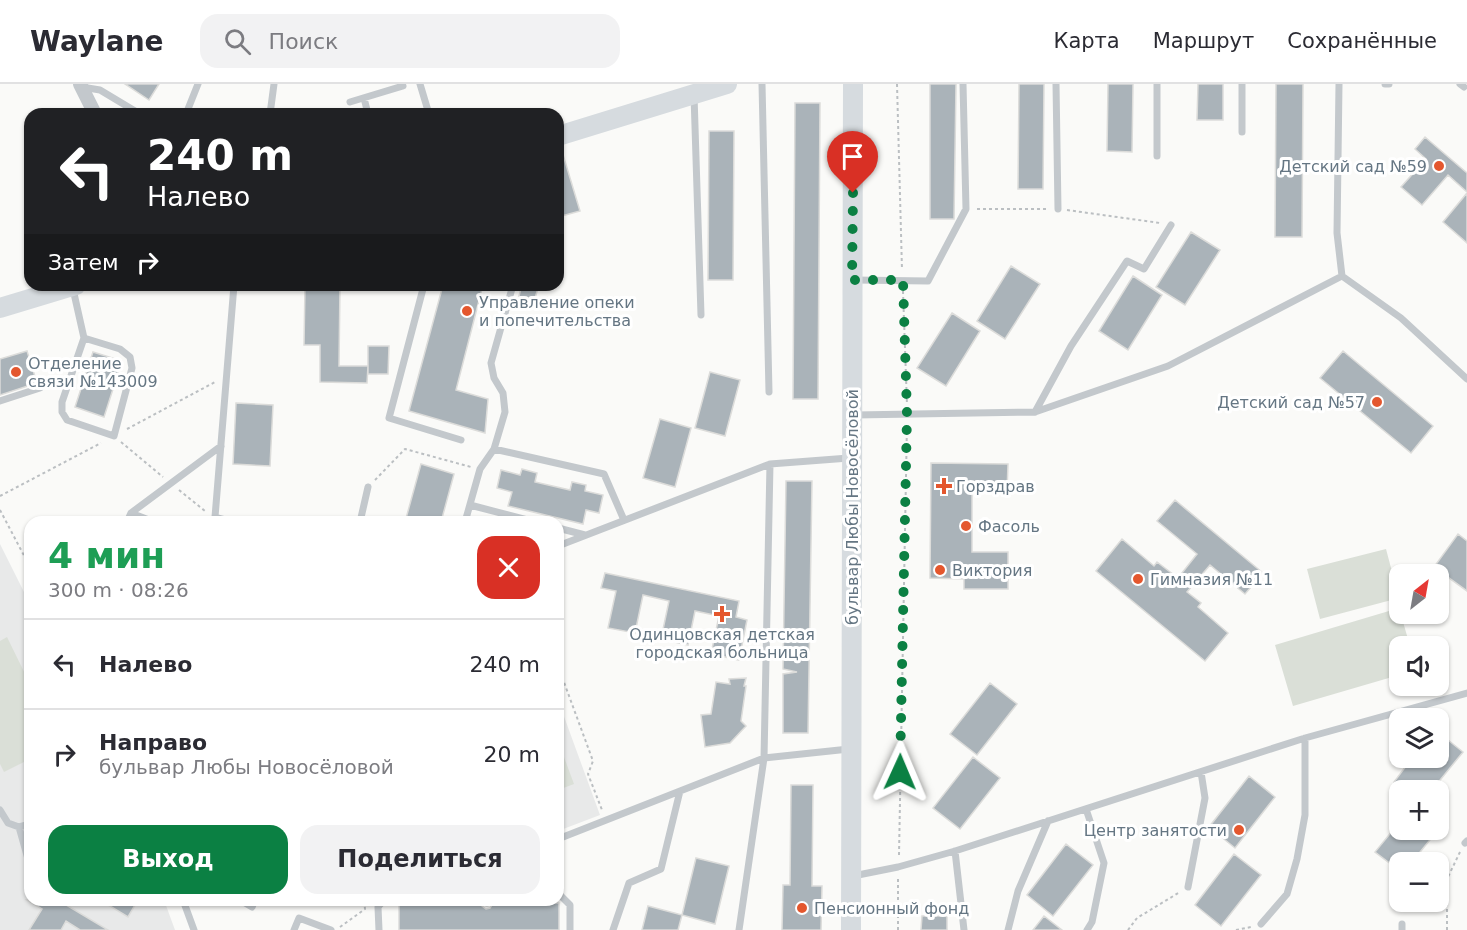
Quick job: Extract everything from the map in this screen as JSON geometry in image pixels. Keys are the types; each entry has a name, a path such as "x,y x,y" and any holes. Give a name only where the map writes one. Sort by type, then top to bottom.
{"street":[{"path":"564,134 727,84"},
{"name":"бульвар Любы Новосёловой","path":"851,930 853,84"},
{"path":"81,85 92,108"},
{"path":"0,309 58,291"}],"lane":[{"path":"188,108 198,84"},
{"path":"271,108 274,84"},
{"path":"420,84 427,108"},
{"path":"762,84 769,392"},
{"path":"852,280 928,281 966,209 963,84"},
{"path":"1056,84 1058,209"},
{"path":"1157,84 1157,156"},
{"path":"1242,84 1242,132"},
{"path":"1339,84 1336,233 1341,276 1401,318 1467,379"},
{"path":"81,85 100,90 130,108"},
{"path":"350,102 403,86"},
{"path":"694,94 701,315"},
{"path":"364,98 366,108"},
{"path":"1035,412 1071,346 1127,261 1144,269 1172,225"},
{"path":"852,415 1035,412 1168,366 1341,276"},
{"path":"75,291 84,338 62,402 62,412 67,420 114,436 132,368 130,357 120,349 84,338"},
{"path":"215,516 234,291"},
{"path":"422,291 389,418 461,440"},
{"path":"467,516 480,469 494,449 505,412 503,393 494,378 491,363 511,291"},
{"path":"0,401 40,388"},
{"path":"130,516 221,446"},
{"path":"494,449 604,474 624,520"},
{"path":"564,544 770,464 852,458"},
{"path":"739,930 764,758 770,464"},
{"path":"361,516 368,487"},
{"path":"470,505 512,516"},
{"path":"131,513 139,516"},
{"path":"564,530 585,535"},
{"path":"851,877 955,851 1305,738 1467,693"},
{"path":"1262,924 1287,894 1297,859 1305,815 1305,738"},
{"path":"564,836 764,758 851,748"},
{"path":"1188,887 1205,798 1201,771"},
{"path":"613,930 629,883 661,869 680,791"},
{"path":"1086,809 1104,863 1092,922 1087,930"},
{"path":"0,810 8,824 19,827 24,826"},
{"path":"1008,930 1018,891 1048,821"},
{"path":"19,827 24,845"},
{"path":"955,851 964,930"},
{"path":"564,899 570,905 570,930"},
{"path":"185,906 194,930"},
{"path":"379,906 379,930"},
{"path":"294,930 299,918 333,930"}],"path":[{"path":"897,84 907,414 898,930"},
{"path":"966,209 1058,209 1172,225"},
{"path":"114,436 197,505"},
{"path":"368,487 405,449 480,469"},
{"path":"0,510 24,556"},
{"path":"564,682 593,761 588,774 606,820"},
{"path":"1446,930 1447,879 1466,842"},
{"path":"1128,930 1137,918 1188,887"},
{"path":"333,930 365,909 365,906"},
{"path":"1236,930 1262,924"}],"shaded area":[{"path":"0,544 24,592 24,906 166,906 175,930 0,930"},
{"path":"1386,549 1390,564 1389,601 1320,619 1307,569"},
{"path":"1389,611 1389,624 1404,624 1407,636 1389,636 1389,678 1293,706 1275,645"},
{"path":"7,637 24,672 24,762 4,772 0,764 0,641"},
{"path":"564,716 600,815 564,829"},
{"path":"564,757 574,784 564,788"}],"building":[{"path":"125,84 159,84 149,100"},
{"path":"930,84 956,84 954,219 930,219"},
{"path":"1019,84 1044,84 1043,189 1018,189"},
{"path":"1108,84 1133,84 1132,152 1107,151"},
{"path":"1198,84 1223,84 1223,120 1197,120"},
{"path":"1276,84 1303,84 1302,237 1275,237"},
{"path":"795,103 820,103 818,399 793,399"},
{"path":"709,131 734,131 733,280 708,280"},
{"name":"Детский сад №59","path":"1425,137 1467,173 1467,192 1448,175 1422,205 1401,187 1426,159 1415,149"},
{"path":"564,158 580,211 564,215"},
{"name":"Детский сад №59","path":"1467,193 1467,243 1443,222"},
{"path":"1191,232 1220,250 1185,305 1156,287"},
{"path":"1011,266 1040,284 1005,339 977,321"},
{"path":"1133,276 1162,295 1128,350 1099,331"},
{"path":"305,291 340,291 339,366 368,366 367,383 320,382 320,345 304,345"},
{"path":"441,291 481,291 456,390 488,399 485,433 409,411"},
{"path":"520,291 537,291 532,308 517,303"},
{"path":"952,313 980,331 946,386 917,368"},
{"path":"368,346 389,346 388,374 368,374"},
{"name":"Отделение связи №143009","path":"27,351 37,383 0,395 0,359"},
{"name":"Детский сад №57","path":"1343,351 1433,426 1411,453 1320,378"},
{"path":"93,352 122,361 104,417 75,407"},
{"path":"710,372 740,380 725,436 695,428"},
{"path":"236,403 273,405 270,466 233,464"},
{"path":"660,419 691,428 675,487 643,478"},
{"path":"931,463 1008,464 1007,492 972,492 972,552 1008,552 1008,589 964,589 964,579 930,578"},
{"path":"421,464 454,474 443,516 407,516"},
{"path":"522,469 537,473 535,482 570,490 572,482 586,485 585,491 603,495 599,513 586,510 583,524 564,519 564,516 550,516 508,506 512,492 497,488 501,470 520,475"},
{"path":"786,481 812,481 808,733 783,733 783,674 797,672 783,669"},
{"name":"Гимназия №11","path":"1175,500 1263,573 1245,594 1210,565 1187,592 1201,603 1198,607 1228,633 1205,661 1096,571 1122,539 1154,566 1157,562 1178,578 1197,554 1157,521"},
{"path":"1458,534 1467,541 1467,591 1449,578 1449,564 1436,564"},
{"name":"Одинцовская детская городская больница","path":"605,573 739,601 736,617 747,620 739,660 711,654 719,616 695,611 688,645 661,639 669,601 643,595 635,633 608,628 616,591 601,588"},
{"path":"746,678 741,721 746,726 730,743 705,747 701,715 711,714 716,682 730,684 729,679"},
{"path":"990,683 1017,704 977,755 950,734"},
{"path":"1449,741 1463,752 1440,780 1396,780 1404,768 1449,768"},
{"path":"973,757 1000,778 960,829 933,808"},
{"path":"1249,776 1275,797 1235,848 1209,827"},
{"path":"791,785 813,785 812,886 822,886 821,930 782,930 783,885 790,885"},
{"path":"1389,835 1389,840 1430,840 1420,852 1389,852 1389,863 1375,852"},
{"path":"1066,844 1093,865 1053,916 1027,895"},
{"path":"1234,854 1261,875 1221,926 1195,905"},
{"path":"696,858 729,866 715,924 682,915"},
{"path":"37,906 68,906 108,930 80,930 66,921 61,930 29,930 42,909"},
{"path":"110,906 134,906 128,917"},
{"path":"399,906 482,906 486,909 491,906 559,906 559,930 399,930"},
{"path":"648,906 682,915 678,930 642,930"},
{"path":"922,916 947,916 947,930 921,930"},
{"path":"1044,916 1062,930 1033,930"}],"place":[{"name":"Детский сад №59","path":"1439,166"},
{"name":"Управление опеки и попечительства","path":"467,311"},
{"name":"Отделение связи №143009","path":"16,372"},
{"name":"Детский сад №57","path":"1377,402"},
{"name":"Горздрав","path":"944,486"},
{"name":"Фасоль","path":"966,526"},
{"name":"Виктория","path":"940,570"},
{"name":"Гимназия №11","path":"1138,579"},
{"name":"Одинцовская детская городская больница","path":"722,614"},
{"name":"Центр занятости","path":"1239,830"},
{"name":"Пенсионный фонд","path":"802,908"}],"route":[{"path":"853,193 852,280 903,280 907,414 900,772"}]}
